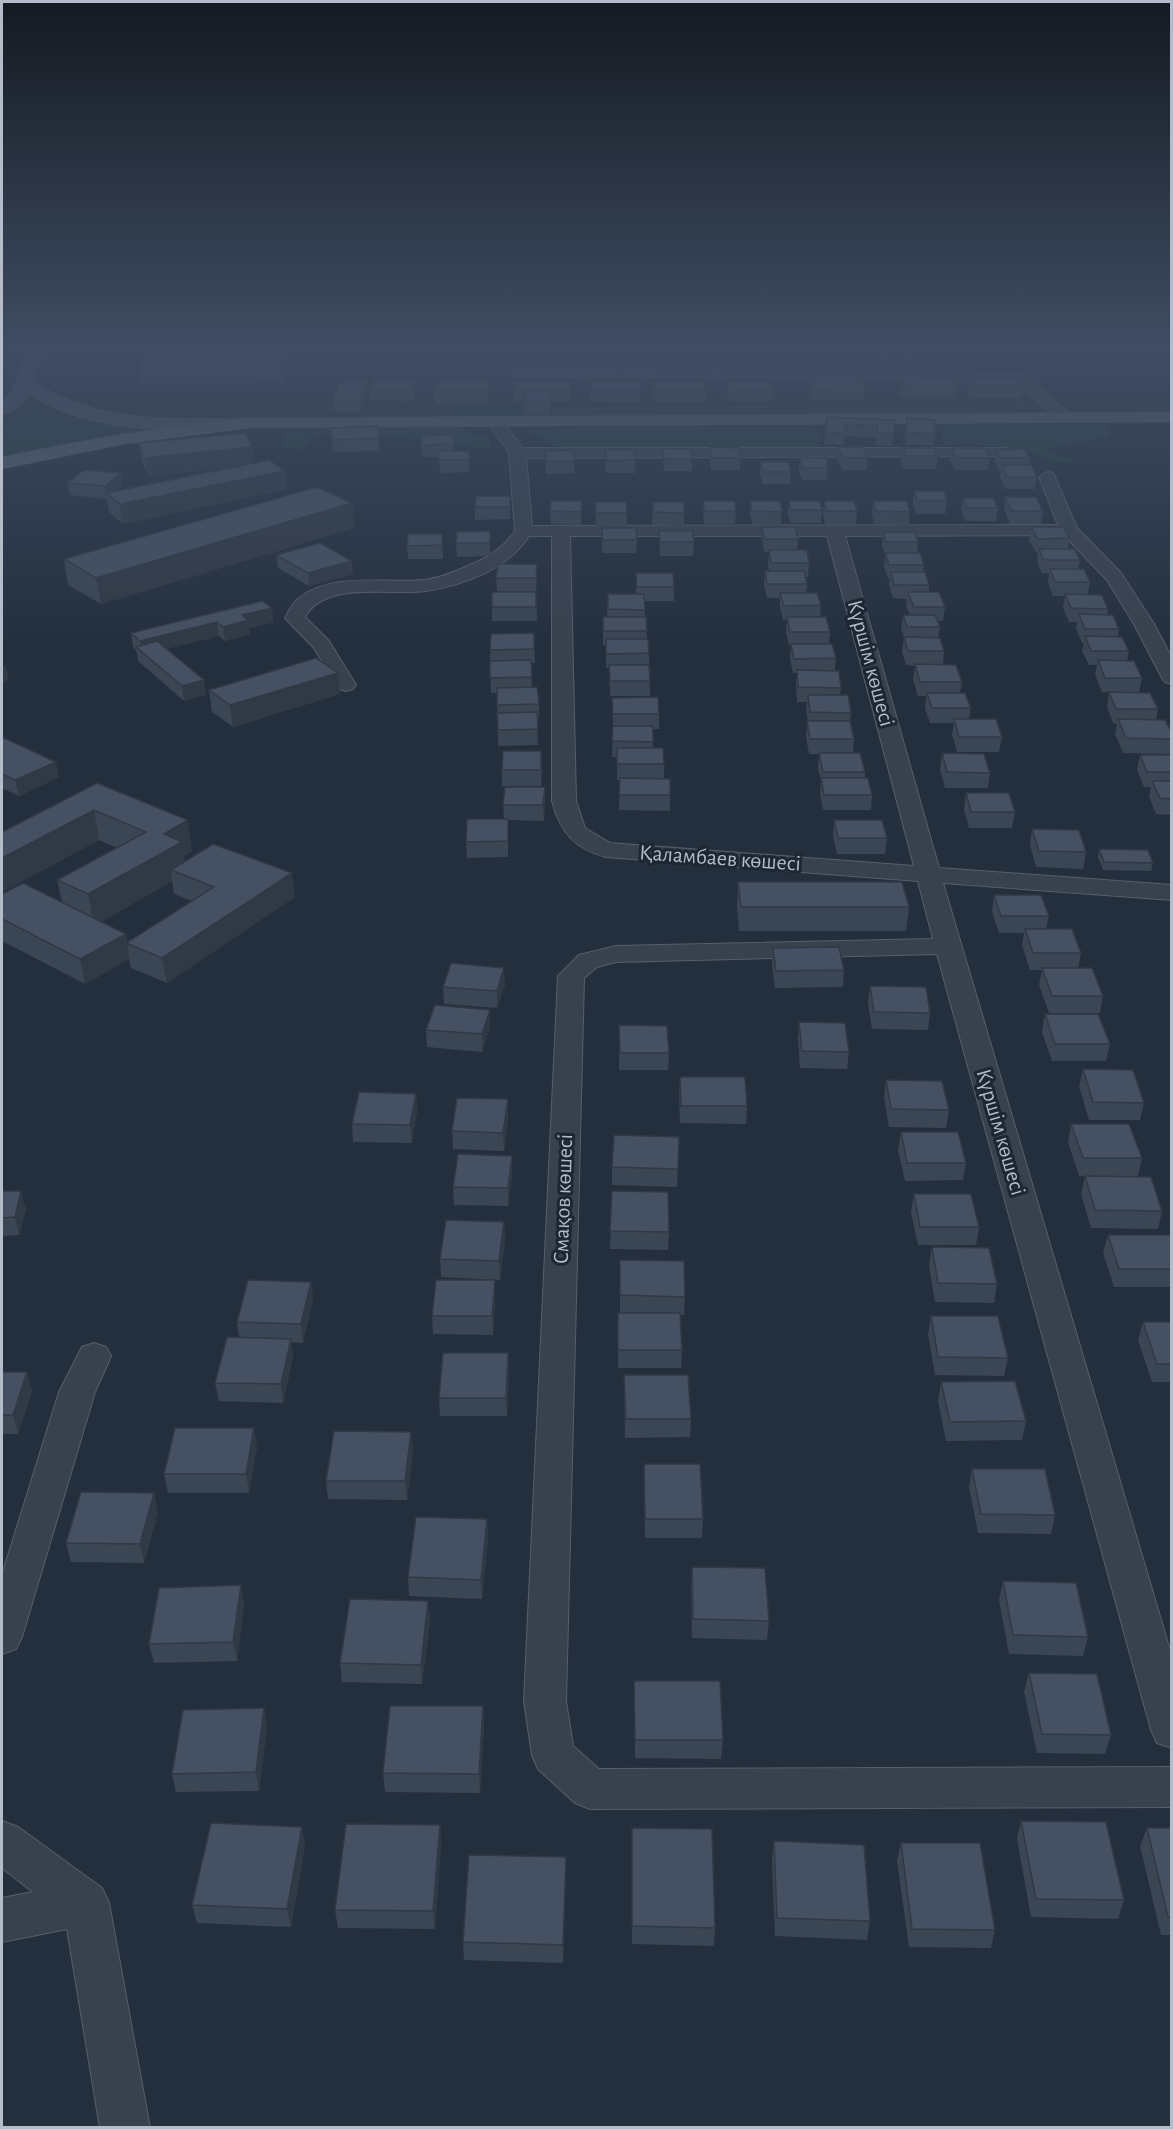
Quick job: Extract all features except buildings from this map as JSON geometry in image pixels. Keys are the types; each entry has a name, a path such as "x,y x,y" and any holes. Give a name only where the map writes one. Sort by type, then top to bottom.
{"main road":[{"path":"2,462 76,446"}],"street":[{"path":"346,685 322,645 295,618 303,603 327,592 353,587 426,585 493,562 512,548 524,531 518,453 513,446"},
{"path":"518,453 1001,451"},
{"path":"1047,477 1069,530 1114,577 1144,624 1172,678"},
{"path":"524,531 1069,530"},
{"name":"Қаламбаев көшесі","path":"561,531 564,801 575,833 585,842 606,850 1172,893"},
{"name":"Күршім көшесі","path":"835,532 948,946 1172,1730"},
{"name":"Смақов көшесі","path":"948,946 616,954 588,961 571,976 545,1701 553,1755 590,1789 1172,1787"},
{"path":"2,1637 77,1392 94,1356"},
{"path":"2,1842 86,1903 125,2127"},
{"path":"2,1920 86,1903"}],"green space":[{"path":"2,446 56,446 40,449 2,458"},
{"path":"280,446 303,446 300,450"},
{"path":"468,446 490,446 490,449"},
{"path":"554,446 820,446 820,449 559,449"},
{"path":"996,446 1059,446 1045,449 1076,462 1062,463 1021,450"}]}
